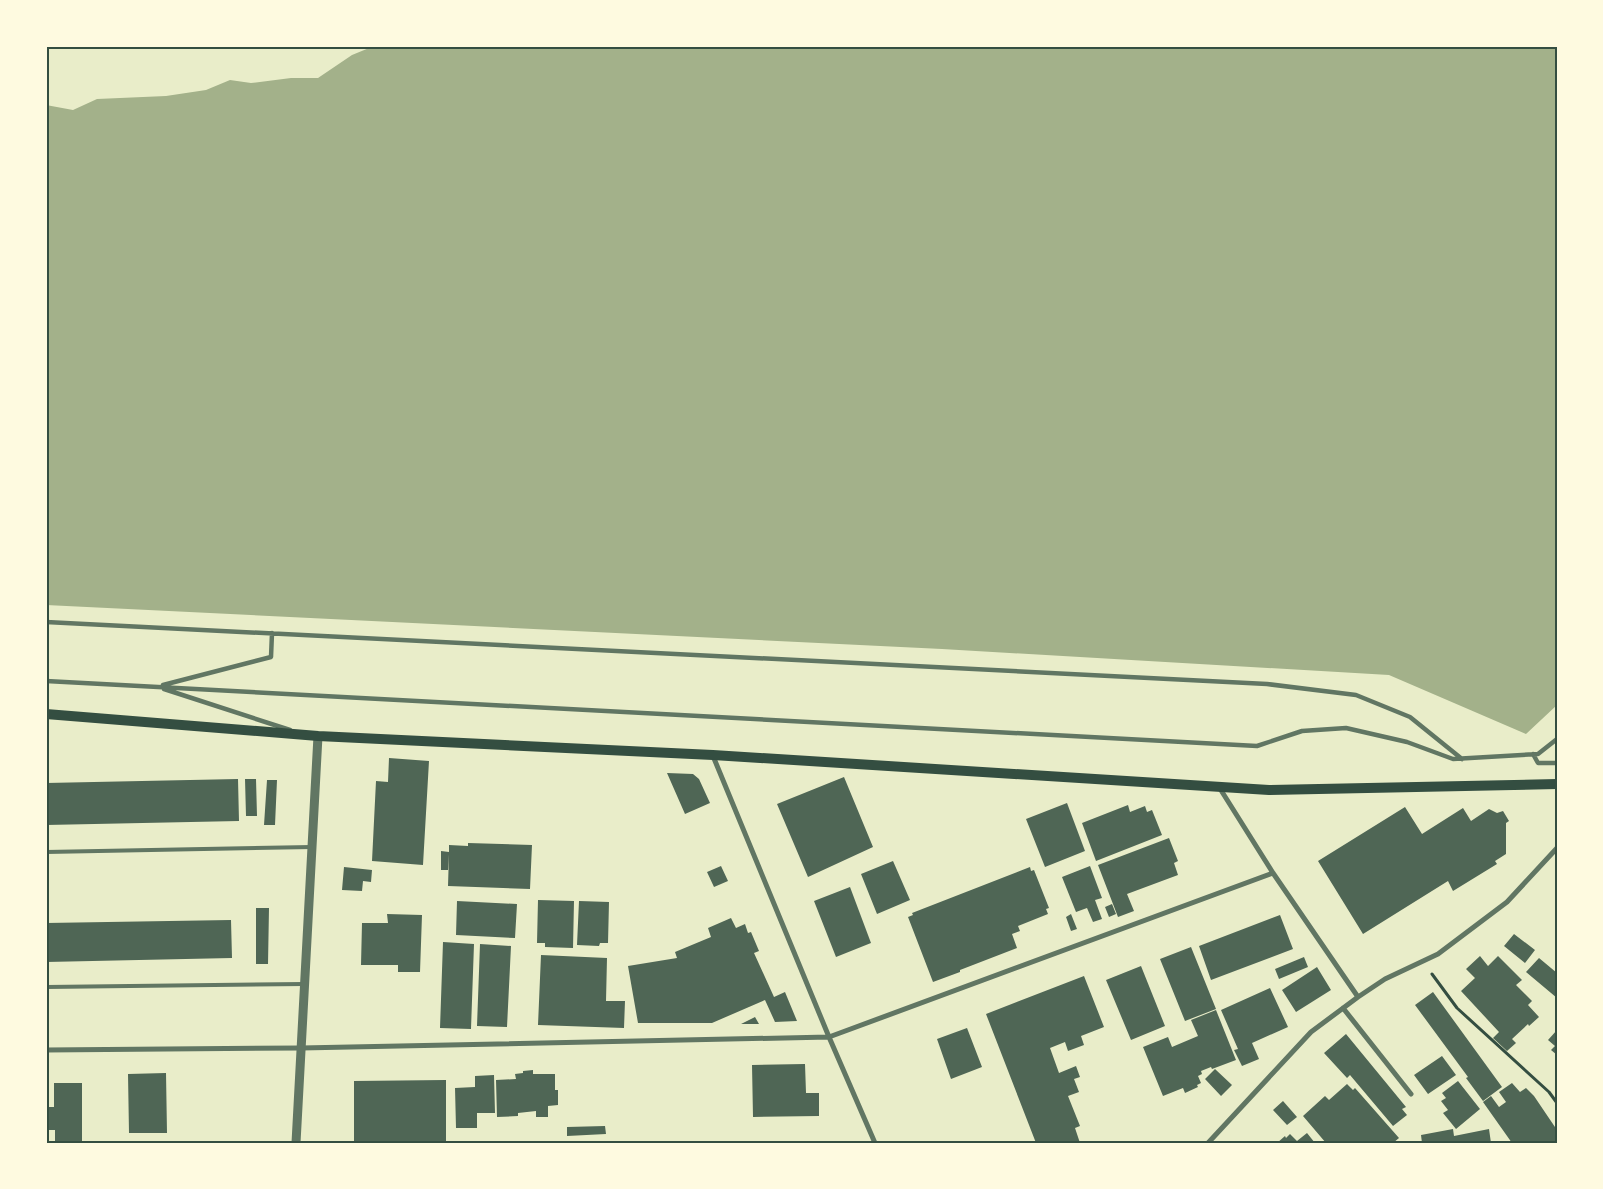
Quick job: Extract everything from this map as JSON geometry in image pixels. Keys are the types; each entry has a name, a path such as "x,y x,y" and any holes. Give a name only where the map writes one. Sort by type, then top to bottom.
{"main road":[{"path":"46,714 318,736 713,755 1269,790 1557,784"}],"street":[{"path":"46,622 1267,684 1356,695 1410,717 1462,759"},
{"path":"157,687 271,657 272,633"},
{"path":"46,681 1257,746 1302,731 1346,728 1407,742 1453,760 1538,754 1557,740"},
{"path":"157,687 301,734"},
{"path":"296,1143 318,736"},
{"path":"1533,754 1538,763 1557,763"},
{"path":"713,755 829,1037 875,1143"},
{"path":"1218,786 1273,872 1358,997"},
{"path":"1208,1143 1310,1032 1385,979 1438,954 1507,902 1557,848"},
{"path":"46,1050 301,1048 829,1037 1273,872"},
{"path":"1343,1008 1411,1094"}],"lane":[{"path":"46,852 312,847"},
{"path":"46,987 304,984"}],"path":[{"path":"1424,961 1457,1008 1549,1092 1557,1103"}],"shaded area":[{"path":"374,46 1557,46 1557,705 1526,734 1389,675 942,649 46,605 46,105 73,110 97,99 166,96 206,90 230,80 251,83 291,78 318,78 352,55"}],"building":[{"path":"389,758 429,761 423,865 372,861 376,781 388,782"},
{"path":"667,773 693,774 699,779 710,803 685,814"},
{"path":"844,777 873,847 808,877 777,804"},
{"path":"238,779 239,821 46,825 46,783"},
{"path":"245,779 256,779 257,816 246,816"},
{"path":"267,780 277,780 275,825 264,825"},
{"path":"1067,803 1085,851 1045,867 1026,819"},
{"path":"1128,805 1130,812 1145,806 1147,812 1152,810 1162,835 1096,861 1082,823"},
{"path":"1405,807 1422,834 1463,808 1471,821 1489,809 1497,813 1503,811 1509,821 1506,823 1506,854 1495,861 1497,864 1453,891 1448,881 1363,934 1318,861"},
{"path":"1169,838 1178,861 1174,863 1178,875 1127,894 1134,911 1118,917 1098,865"},
{"path":"468,843 532,845 530,889 448,886 449,854 448,870 441,870 441,851 449,852 449,845 468,846"},
{"path":"893,861 910,900 877,914 861,874"},
{"path":"721,866 728,881 714,887 707,872"},
{"path":"1090,866 1102,898 1095,900 1102,919 1093,922 1087,908 1076,912 1062,877"},
{"path":"344,867 372,870 371,882 363,881 362,891 342,890"},
{"path":"1030,867 1031,871 1034,870 1049,908 1046,909 1048,914 1018,926 1020,931 1012,934 1017,948 933,982 908,917 913,915 912,913"},
{"path":"850,887 871,943 836,957 814,901"},
{"path":"538,900 574,901 573,948 545,947 545,943 537,943"},
{"path":"457,901 517,904 515,938 456,935"},
{"path":"579,901 609,902 608,943 600,943 599,946 577,945"},
{"path":"1112,904 1116,914 1109,917 1105,907"},
{"path":"256,908 269,908 268,964 256,964"},
{"path":"387,914 422,915 420,972 398,972 398,965 361,965 362,923 388,923"},
{"path":"1071,914 1077,929 1071,931 1066,917"},
{"path":"1280,915 1293,949 1211,980 1199,946"},
{"path":"731,918 736,928 745,924 748,933 751,932 759,951 754,953 774,997 785,992 797,1021 775,1022 765,1000 712,1023 638,1023 628,966 677,958 675,952 711,937 708,928"},
{"path":"231,920 232,958 46,962 46,923"},
{"path":"1514,934 1535,950 1525,963 1504,946"},
{"path":"443,942 474,944 471,1029 440,1028"},
{"path":"480,944 511,946 507,1027 477,1026"},
{"path":"1191,947 1216,1009 1185,1021 1160,959"},
{"path":"541,955 607,958 606,1001 625,1001 624,1028 538,1025"},
{"path":"1480,956 1488,966 1498,956 1522,980 1516,985 1532,1001 1528,1005 1539,1017 1529,1026 1528,1024 1512,1039 1516,1043 1507,1051 1493,1038 1499,1032 1461,991 1475,978 1466,969"},
{"path":"1304,957 1308,967 1279,979 1275,969"},
{"path":"1539,958 1557,973 1557,998 1526,972"},
{"path":"1141,966 1165,1026 1131,1040 1106,980"},
{"path":"1317,967 1331,990 1296,1012 1282,990"},
{"path":"1084,976 1104,1027 1081,1036 1084,1045 1068,1051 1065,1042 1050,1048 1059,1073 1076,1066 1080,1077 1074,1079 1079,1092 1068,1096 1080,1126 1075,1128 1080,1143 1036,1143 986,1014"},
{"path":"1270,988 1288,1027 1252,1043 1259,1059 1242,1066 1234,1050 1238,1049 1221,1010"},
{"path":"1433,992 1502,1087 1483,1101 1466,1078 1468,1077 1415,1005"},
{"path":"1216,1010 1236,1060 1201,1071 1202,1074 1198,1076 1201,1083 1197,1085 1198,1087 1185,1093 1183,1088 1163,1096 1143,1047 1168,1037 1172,1047 1198,1036 1191,1020"},
{"path":"755,1017 759,1024 741,1024"},
{"path":"967,1028 982,1067 951,1079 937,1039"},
{"path":"1557,1030 1557,1055 1551,1050 1555,1046 1548,1040"},
{"path":"1346,1034 1406,1107 1402,1109 1407,1115 1393,1126 1350,1075 1347,1078 1324,1053"},
{"path":"1442,1056 1456,1075 1428,1094 1414,1075"},
{"path":"805,1064 806,1093 819,1093 819,1116 753,1117 752,1065"},
{"path":"1215,1069 1232,1085 1221,1096 1205,1079"},
{"path":"533,1070 533,1074 555,1074 555,1090 558,1090 558,1105 548,1106 548,1117 536,1117 536,1111 518,1113 518,1116 497,1117 496,1080 516,1079 515,1074"},
{"path":"166,1073 167,1133 129,1133 128,1074"},
{"path":"494,1075 495,1113 477,1113 477,1128 456,1128 455,1088 475,1087 475,1076"},
{"path":"446,1080 446,1143 354,1143 354,1081"},
{"path":"1458,1081 1480,1109 1456,1129 1443,1113 1448,1110 1441,1101 1446,1098 1442,1093"},
{"path":"54,1083 82,1083 82,1143 55,1143 55,1130 49,1130 49,1107 54,1107"},
{"path":"1512,1083 1520,1092 1526,1088 1534,1096 1557,1130 1557,1143 1512,1143 1483,1102 1491,1096 1499,1107 1506,1102 1499,1092"},
{"path":"1347,1084 1353,1090 1355,1088 1399,1138 1393,1143 1361,1143 1359,1141 1356,1143 1326,1143 1303,1116 1325,1096 1329,1100"},
{"path":"1283,1101 1297,1117 1287,1125 1273,1110"},
{"path":"605,1126 606,1134 567,1136 567,1127"},
{"path":"1453,1129 1454,1136 1489,1129 1491,1143 1422,1143 1421,1135"},
{"path":"1307,1133 1315,1143 1277,1143 1290,1134 1297,1141"}]}
